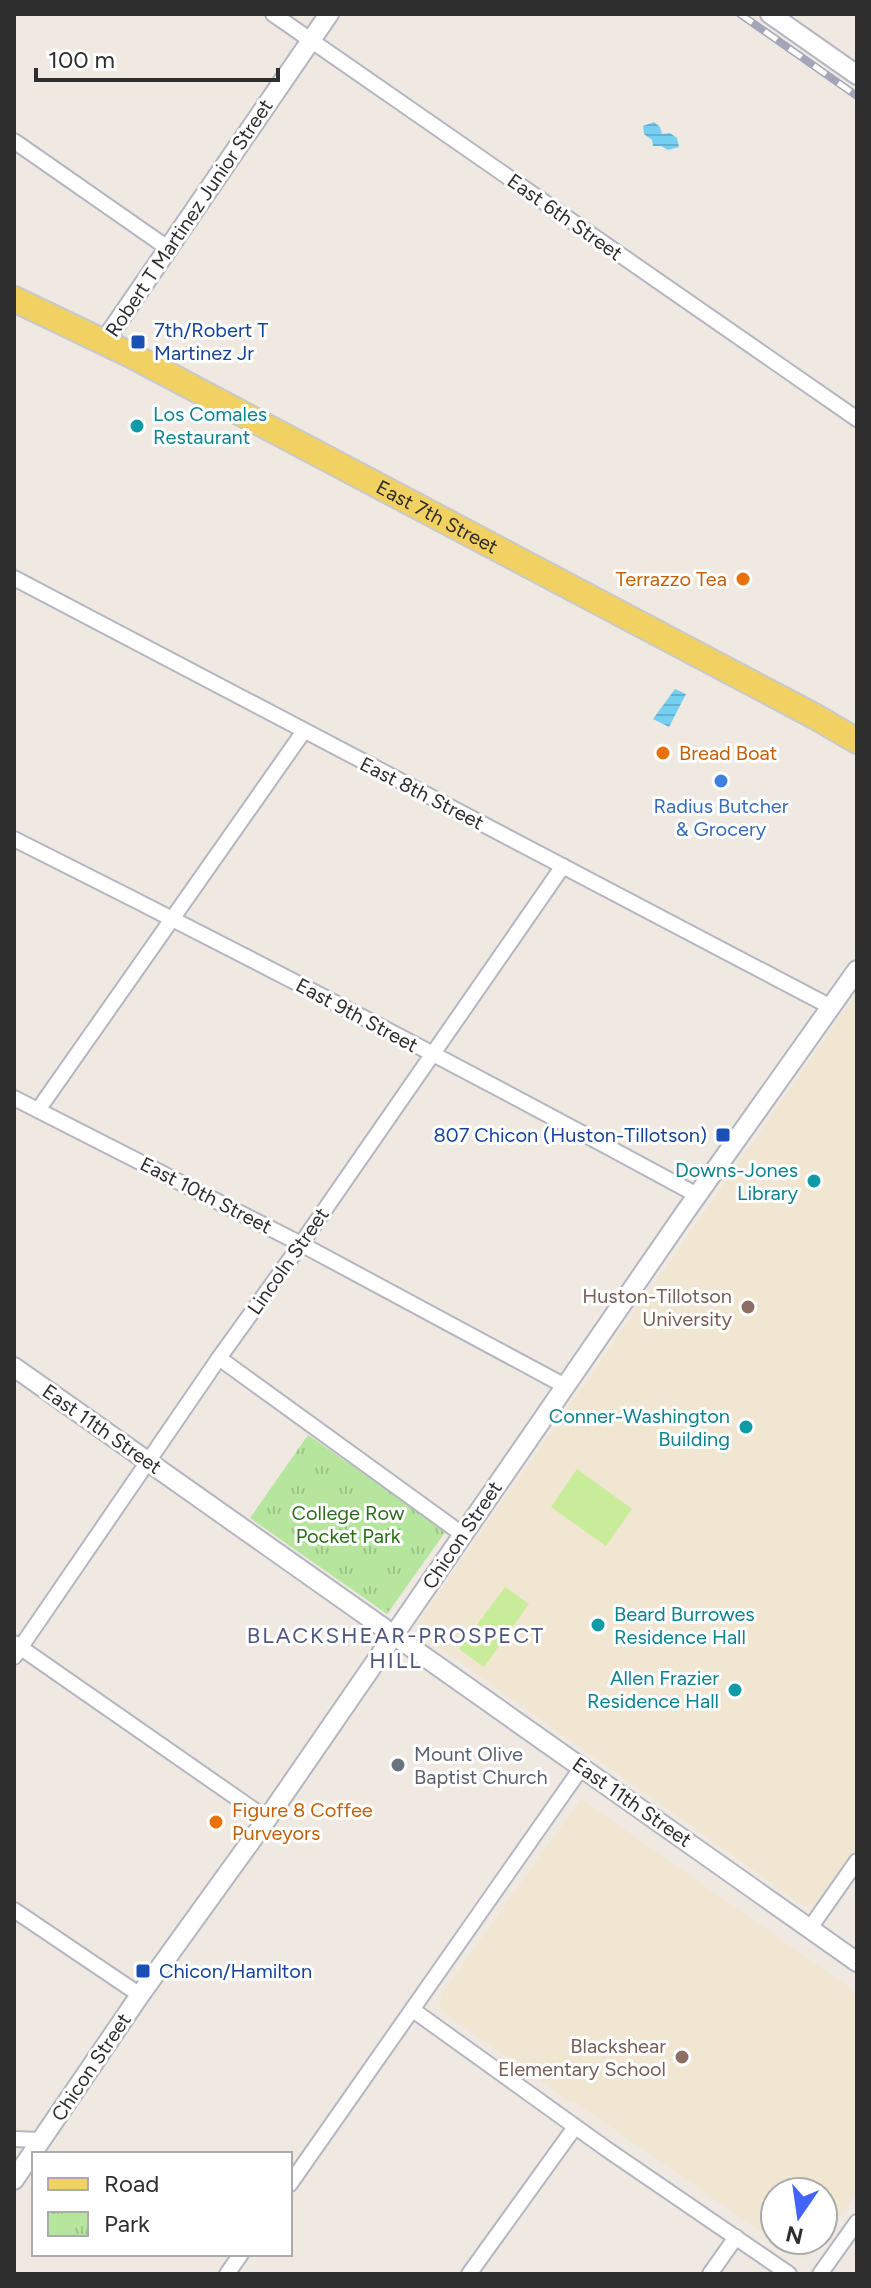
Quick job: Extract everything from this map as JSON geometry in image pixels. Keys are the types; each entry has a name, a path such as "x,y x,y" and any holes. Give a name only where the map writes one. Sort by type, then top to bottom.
{"main road":[{"name":"East 7th Street","path":"14,299 104,342 857,741"}],"street":[{"name":"East 6th Street","path":"273,14 857,419"},
{"name":"Robert T Martinez Junior Street","path":"104,342 329,14"},
{"path":"770,14 857,75"},
{"path":"14,141 169,249"},
{"name":"East 8th Street","path":"14,578 831,1007"},
{"path":"38,1110 304,731"},
{"name":"East 9th Street","path":"14,839 433,1054 697,1195"},
{"name":"Lincoln Street","path":"16,1649 563,866"},
{"name":"Chicon Street","path":"33,2152 140,1995 267,1819 697,1195 857,970"},
{"name":"East 10th Street","path":"14,1098 301,1244 565,1386"},
{"path":"219,1358 462,1534"},
{"name":"East 11th Street","path":"14,1367 857,1962"},
{"path":"16,1649 267,1819"},
{"path":"292,2181 582,1767"},
{"path":"810,1928 857,1861"},
{"path":"14,1910 140,1995"},
{"path":"413,2010 575,2127 789,2274"},
{"path":"469,2274 575,2127"},
{"path":"14,2139 41,2140"},
{"name":"Chicon Street","path":"14,2180 32,2153"},
{"path":"820,2274 857,2222"},
{"path":"710,2274 736,2237"},
{"path":"227,2274 240,2256"}],"shaded area":[{"name":"Huston-Tillotson University","path":"857,993 857,1847 819,1901 807,1908 417,1629 420,1620"},
{"name":"Blackshear Elementary School","path":"581,1799 857,1993 857,2192 839,2217 839,2176 759,2176 759,2230 443,2012 439,2003 443,1992"}],"green space":[{"name":"College Row Pocket Park","path":"308,1435 446,1531 387,1614 250,1518"},
{"path":"577,1469 632,1509 606,1546 551,1507"},
{"path":"505,1587 529,1604 484,1667 459,1649"}],"water":[{"path":"654,122 662,134 670,133 677,138 679,147 668,150 653,146 652,140 644,134 643,126"},
{"path":"675,689 686,694 669,727 653,719"}],"railway":[{"path":"740,14 857,96"}],"place":[{"name":"7th/Robert T Martinez Jr","path":"138,342"},
{"name":"Los Comales Restaurant","path":"137,426"},
{"name":"Terrazzo Tea","path":"743,579"},
{"name":"Bread Boat","path":"663,753"},
{"name":"Radius Butcher & Grocery","path":"721,781"},
{"name":"807 Chicon (Huston-Tillotson)","path":"723,1135"},
{"name":"Downs-Jones Library","path":"814,1181"},
{"name":"Huston-Tillotson University","path":"748,1307"},
{"name":"Conner-Washington Building","path":"746,1427"},
{"name":"Beard Burrowes Residence Hall","path":"598,1625"},
{"name":"Allen Frazier Residence Hall","path":"735,1690"},
{"name":"Mount Olive Baptist Church","path":"398,1765"},
{"name":"Figure 8 Coffee Purveyors","path":"216,1822"},
{"name":"Chicon/Hamilton","path":"143,1971"},
{"name":"Blackshear Elementary School","path":"682,2057"}],"district":[{"name":"BLACKSHEAR-PROSPECT HILL","path":"396,1648"}]}
